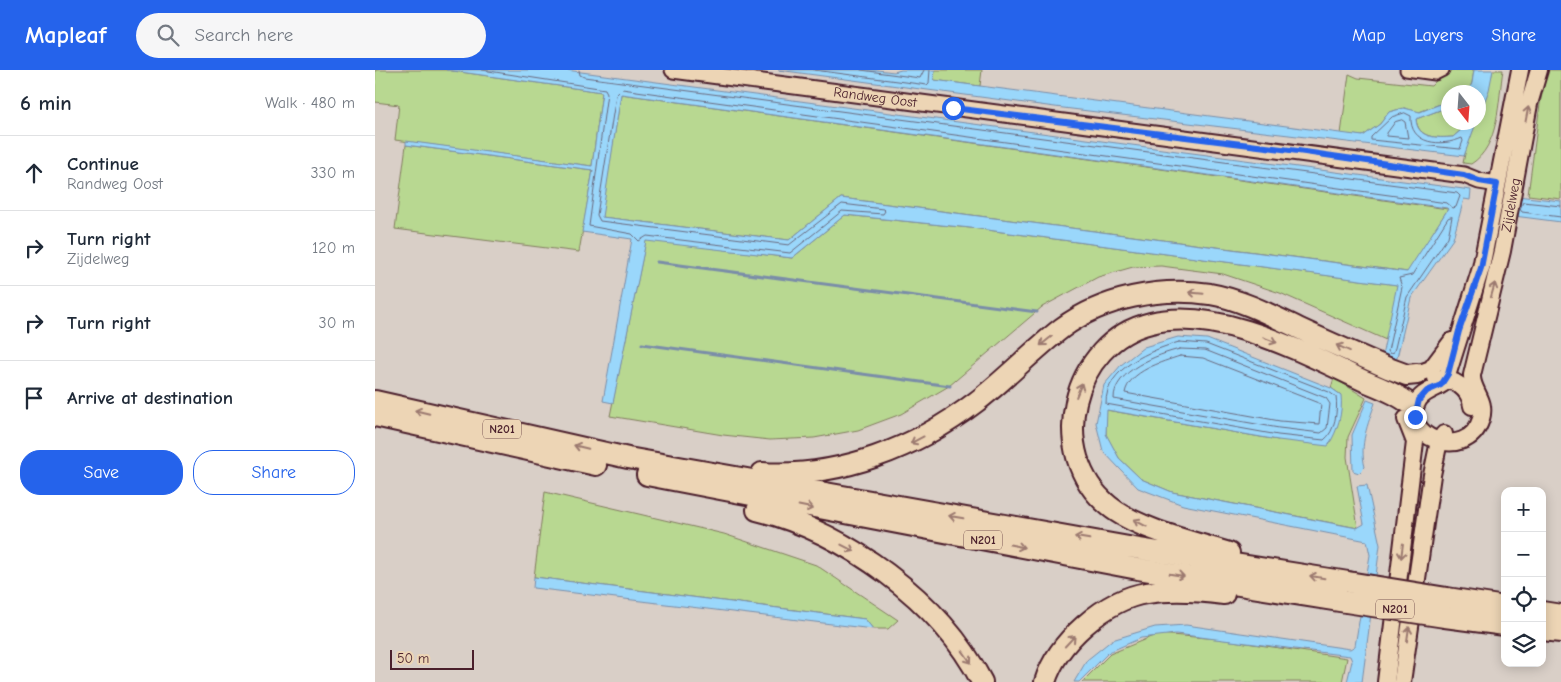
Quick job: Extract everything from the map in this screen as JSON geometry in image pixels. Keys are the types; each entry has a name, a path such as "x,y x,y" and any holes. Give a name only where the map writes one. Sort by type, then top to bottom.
{"highway":[{"name":"N201","path":"625,464 685,463 724,470 775,474 824,471 867,459 914,442 947,422 976,401 1064,327 1109,304 1139,295 1193,292 1227,299 1271,315 1388,368 1407,374 1419,393"},
{"name":"N201","path":"1285,572 1150,528 1109,507 1088,482 1075,450 1072,428 1075,397 1087,370 1106,347 1130,331 1149,323 1168,320 1207,322 1244,331 1335,367 1419,393"},
{"name":"N201","path":"375,401 625,464 822,494 1348,582 1446,607 1501,624"},
{"name":"N201","path":"375,416 625,464 1138,569 1345,602"},
{"name":"N201","path":"625,464 698,495 785,517 865,557 913,596 949,631 982,682"},
{"name":"N201","path":"1045,682 1060,651 1084,626 1110,606 1146,593 1209,592 1278,601 1501,607"},
{"path":"1546,612 1561,614"},
{"path":"1546,630 1561,632"}],"main road":[{"name":"Zijdelweg","path":"1419,393 1459,331 1481,268 1520,70"},
{"name":"Zijdelweg","path":"1469,388 1464,374 1480,337 1495,283 1527,114 1539,70"},
{"name":"Zijdelweg","path":"1419,393 1431,369 1459,331"},
{"path":"1456,383 1469,388 1475,420 1467,437 1445,439 1419,435 1407,422 1419,393 1456,383"},
{"path":"1419,393 1431,426 1445,439"},
{"path":"1386,682 1415,442 1419,435"},
{"path":"1402,682 1416,570 1432,475 1445,439"}],"street":[{"name":"Randweg Oost","path":"673,70 1464,175 1480,172 1497,182"},
{"path":"1406,70 1435,74 1443,70"}],"green space":[{"path":"375,70 446,70 602,92 592,166 395,140 399,105 375,102"},
{"path":"935,70 982,70 980,86 933,80"},
{"path":"1447,70 1474,70 1471,85 1441,85 1441,104 1419,112 1404,108 1389,112 1380,124 1363,136 1341,134 1349,74 1358,78 1431,86"},
{"path":"1493,70 1503,70 1496,121 1488,146 1471,164 1463,163 1473,130 1486,130 1486,94"},
{"path":"1547,70 1561,70 1561,199 1528,195 1540,104"},
{"path":"621,94 1448,209 1408,272 841,198 789,240 601,217"},
{"path":"1441,110 1441,130 1461,130 1453,137 1429,136 1420,130 1416,119"},
{"path":"406,145 593,170 579,252 395,229"},
{"path":"845,215 980,229 1398,285 1386,340 1280,293 1223,274 1161,266 1133,267 1098,277 1042,307 949,386 901,414 858,430 814,438 770,440 723,435 610,416 646,240 792,258"},
{"path":"1334,378 1366,398 1348,437 1347,457 1358,528 1172,492 1141,479 1119,458 1106,435 1106,410 1278,440 1341,395 1331,388"},
{"path":"545,492 724,534 816,565 898,620 888,629 873,629 865,619 534,577"},
{"path":"1158,634 1219,639 1347,658 1342,682 1082,682 1110,654"}],"water":[{"path":"446,70 566,70 1471,190 1470,200 1464,199 1453,239 1411,298 1396,362 1382,356 1397,285 980,229 845,215 792,258 646,241 613,403 603,401 632,239 582,232 593,170 406,145 406,141 592,166 602,92","holes":["621,94 1447,208 1407,272 841,198 789,240 602,217"]},
{"path":"778,70 877,70 894,72 901,70 935,70 934,80 1363,136 1380,124 1389,112 1404,108 1420,112 1441,104 1441,110 1416,119 1417,126 1424,134 1435,137 1453,137 1461,130 1473,130 1464,156 1055,107"},
{"path":"1474,70 1493,70 1486,98 1486,85 1471,85"},
{"path":"1517,196 1561,201 1561,222 1514,216"},
{"path":"1178,337 1207,339 1331,388 1341,395 1339,421 1335,434 1328,446 1278,440 1107,410 1106,434 1119,458 1141,479 1172,492 1357,528 1364,524 1357,486 1367,485 1380,545 1362,682 1347,682 1352,661 1350,656 1176,634 1141,638 1109,652 1079,682 1074,682 1087,660 1112,640 1155,627 1186,625 1350,649 1355,646 1370,555 1367,541 1183,505 1138,488 1103,451 1096,423 1104,385 1121,365 1144,347"},
{"path":"1367,400 1375,403 1364,443 1363,459 1365,467 1359,473 1353,471 1352,435"},
{"path":"534,577 865,619 873,629 533,588"}],"waterway":[{"path":"657,262 1037,312"},
{"path":"642,344 950,386"}],"route":[{"path":"953,108 1298,151 1464,175 1479,181 1497,184 1481,268 1459,331 1448,374 1445,382 1422,395 1416,405 1415,417"}]}
